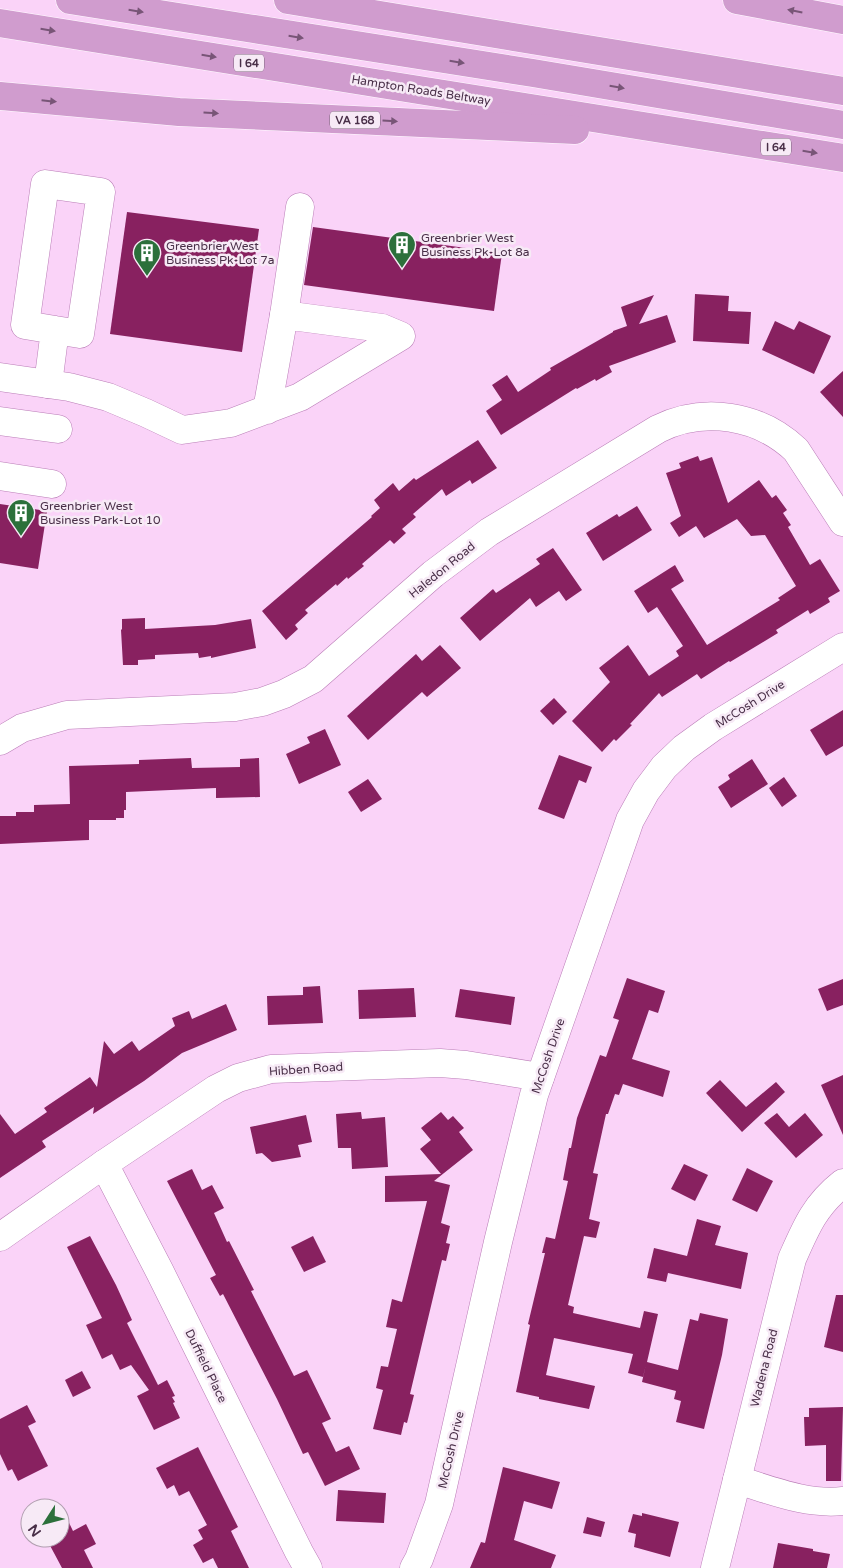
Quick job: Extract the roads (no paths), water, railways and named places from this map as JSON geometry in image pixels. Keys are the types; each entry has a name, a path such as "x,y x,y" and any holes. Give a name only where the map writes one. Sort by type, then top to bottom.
{"highway":[{"path":"70,0 533,73 843,125"},
{"path":"288,0 843,91"},
{"path":"378,0 843,76"},
{"path":"737,0 843,20"},
{"name":"Hampton Roads Beltway","path":"0,23 843,158"},
{"name":"VA 168","path":"0,96 179,112 710,136"}],"street":[{"path":"45,184 101,192 80,334 55,330 25,326 45,184"},
{"path":"267,410 284,315 300,207"},
{"path":"0,377 69,387 108,397 182,430 231,423 300,397 401,336 382,328 284,315"},
{"path":"48,384 55,330"},
{"name":"Haledon Road","path":"0,741 22,728 67,714 235,707 262,702 284,694 313,679 433,574 489,532 658,429 671,422 688,417 727,416 741,419 764,428 789,443 796,450 843,522"},
{"path":"0,421 58,430"},
{"path":"0,476 52,484"},
{"name":"McCosh Drive","path":"414,1568 439,1504 498,1242 534,1095 630,820 646,791 664,767 684,748 706,732 843,647"},
{"name":"Hibben Road","path":"0,1236 216,1089 238,1078 271,1069 440,1063 466,1065 540,1077"},
{"name":"Duffield Place","path":"104,1164 308,1568"},
{"name":"Wadena Road","path":"715,1568 792,1258 807,1224 830,1194 843,1183"},
{"path":"736,1480 795,1498 822,1502 843,1501"}],"place":[{"name":"Greenbrier West Business Pk-Lot 8a","path":"402,269"},
{"name":"Greenbrier West Business Pk-Lot 7a","path":"147,277"},
{"name":"Greenbrier West Business Park-Lot 10","path":"21,537"}]}
